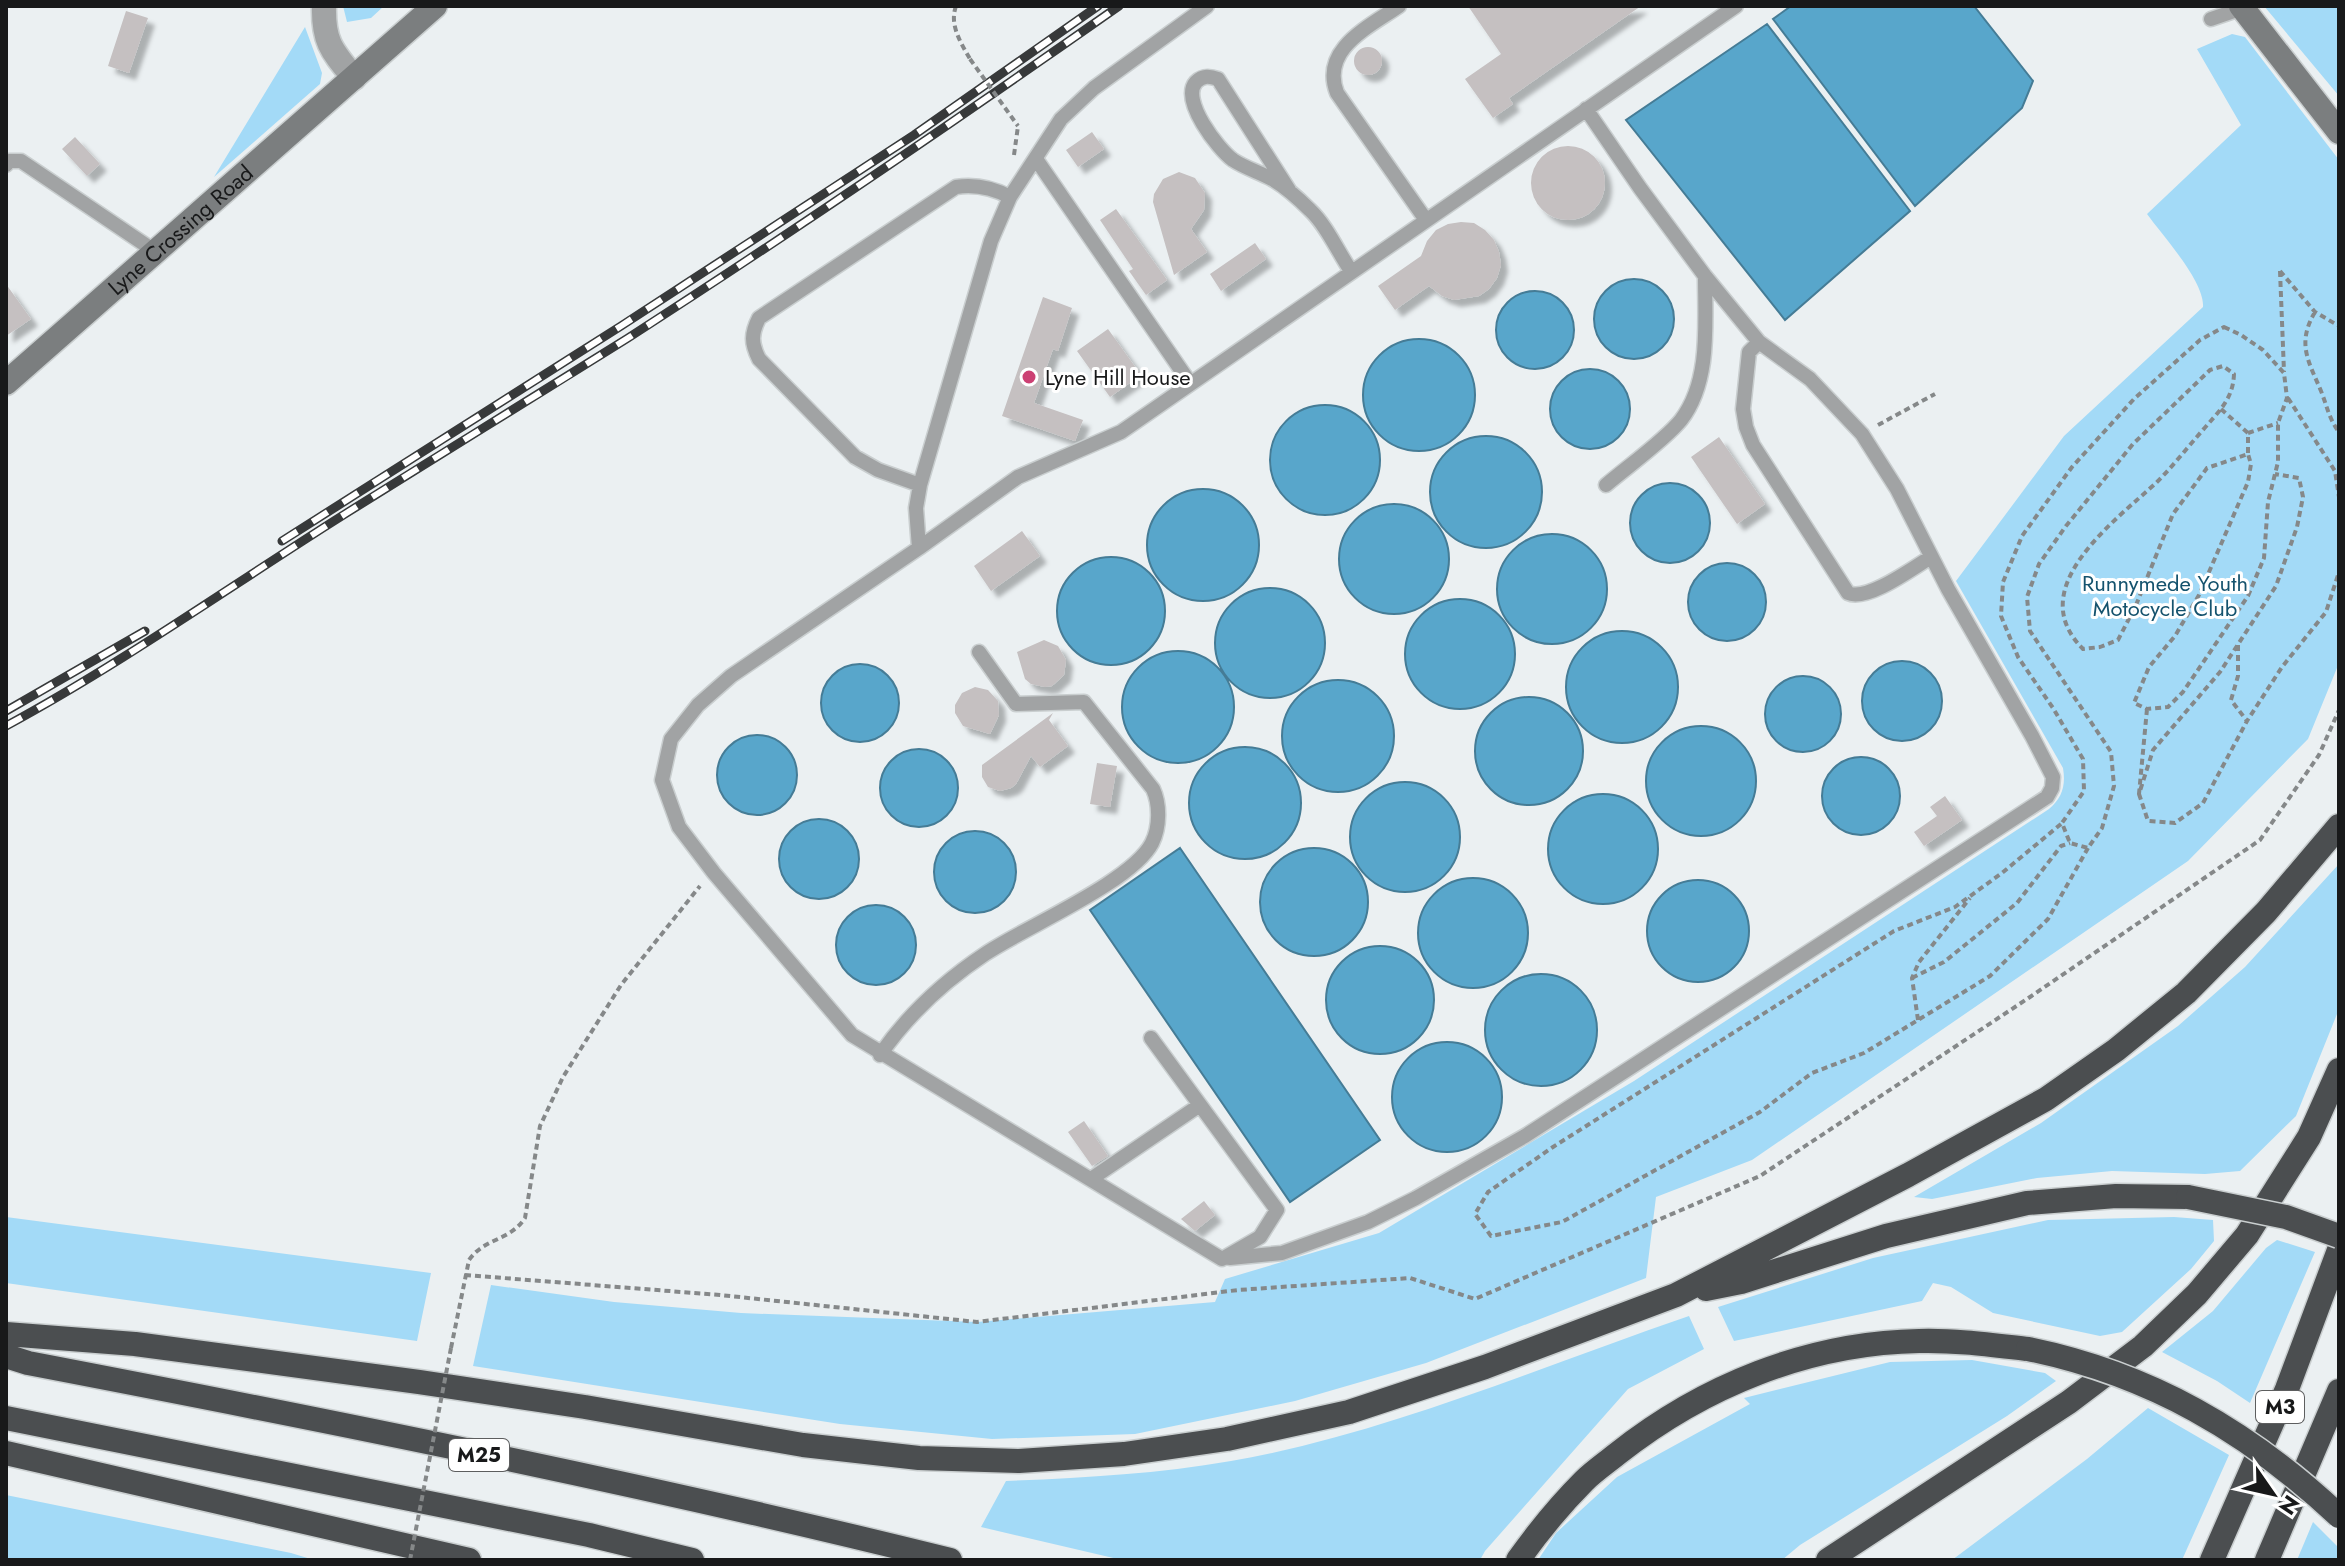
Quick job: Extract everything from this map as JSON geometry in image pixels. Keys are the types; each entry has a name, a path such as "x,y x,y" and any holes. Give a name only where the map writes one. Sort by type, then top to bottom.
{"highway":[{"path":"6,1334 135,1344 419,1382 803,1445 919,1458 1019,1461 1124,1454 1227,1439 1349,1412 1485,1367 1676,1295 2032,1107 2116,1050 2186,993 2266,912 2339,826"},
{"path":"1828,1560 2069,1402 2154,1336 2197,1294 2247,1235 2309,1137 2339,1070"},
{"path":"1676,1295 1741,1282 1886,1236 2027,1203 2116,1196 2188,1197 2286,1217 2339,1236"},
{"name":"M3","path":"2212,1560 2287,1389 2339,1250"},
{"path":"1518,1560 1586,1479 1653,1426 1731,1382 1830,1350 1918,1340 1973,1342 2028,1349 2091,1364 2131,1378 2207,1415 2283,1467 2339,1516"},
{"name":"M25","path":"6,1356 775,1516 950,1560"},
{"name":"M3","path":"2267,1560 2339,1391"},
{"path":"6,1418 589,1535 692,1560"},
{"path":"6,1453 469,1560"}],"street":[{"path":"324,6 324,26 329,47 354,78"},
{"name":"Lyne Crossing Road","path":"6,383 435,6"},
{"path":"2242,7 2339,132"}],"lane":[{"path":"919,548 916,508 920,485 991,241 1010,197 1061,119 1094,88 1207,6"},
{"path":"1399,6 1342,48 1334,64 1333,83 1426,220"},
{"path":"1586,109 1705,276 1759,342 1810,379 1862,434 1897,489 1931,557 2053,777 2052,788 2047,797 1525,1136 1416,1198 1368,1222 1282,1253 1222,1259 880,1055 852,1035 714,873 679,827 662,780 671,739 698,705 731,676 1018,477 1121,432 1351,271 1426,220 1586,109 1736,6"},
{"path":"2211,19 2242,7"},
{"path":"1289,190 1218,79 1209,76 1198,80 1191,95 1201,120 1216,142 1231,158 1289,190 1314,213 1351,271"},
{"path":"1036,159 1190,383"},
{"path":"6,165 9,161 21,161 156,252"},
{"path":"920,485 878,470 855,457 759,359 753,348 752,333 759,318 956,187 994,189 1010,197"},
{"path":"1606,485 1680,421 1691,403 1703,358 1705,276"},
{"path":"1759,342 1749,352 1746,365 1743,409 1746,427 1753,445 1848,593 1868,593 1931,557"},
{"path":"880,1055 903,1022 940,986 987,952 1105,884 1137,861 1152,842 1156,826 1157,799 1153,789 1084,702 1016,704 979,652"},
{"path":"1151,1038 1277,1210 1260,1237 1222,1259"},
{"path":"1091,1179 1200,1105"}],"path":[{"path":"956,6 953,14 957,36 1018,126"},
{"path":"2339,326 2315,312 2280,271 2287,398 2335,471 2339,497"},
{"path":"2315,312 2308,323 2308,367 2321,391 2330,420 2339,432"},
{"path":"2248,454 2207,468 2173,514 2136,605 2118,640 2083,649 2072,637 2063,618 2063,591 2084,552 2161,478 2221,409 2233,391 2234,374 2223,366 2210,370 2133,444 2039,564 2027,597 2030,631 2111,752 2114,786 2102,828 2048,919 1990,976 1864,1053 1812,1073 1760,1112 1562,1222 1491,1236 1475,1214 1488,1192 1553,1147 1894,931 1955,907 2062,823 2084,791 2083,759 2018,657 2001,616 2003,582 2022,536 2072,467 2134,399 2200,340 2224,327 2263,350 2284,373"},
{"path":"1862,434 1935,394"},
{"path":"2221,409 2248,433 2251,464 2248,482 2199,595 2175,636 2149,667 2134,703 2147,709 2168,707 2183,692 2248,596 2264,558 2268,502 2278,462 2278,423 2287,398"},
{"path":"2248,433 2278,423"},
{"path":"2139,794 2153,750 2220,672 2276,586 2297,527 2303,497 2299,478 2275,474"},
{"path":"2147,709 2139,794 2148,821 2175,823 2203,803 2247,721 2282,667 2326,612 2339,572"},
{"path":"2238,644 2238,676 2231,700 2247,721"},
{"path":"2062,823 2070,843"},
{"path":"1912,978 1944,962 2017,903 2061,846 2070,843 2088,848"},
{"path":"410,1560 469,1260 476,1249 516,1231 525,1218 540,1126 563,1077 621,985 695,891 714,873"},
{"path":"1918,1020 1912,978 1919,962 1974,893"}],"green space":[{"path":"343,6 384,6 371,18 347,22"},
{"path":"2264,6 2339,6 2339,96"},
{"path":"305,27 322,73 320,84 214,177"},
{"name":"Runnymede Youth Motocycle Club","path":"2232,34 2245,37 2339,160 2339,663 2308,739 2188,861 1752,1160 1656,1197 1646,1278 1426,1363 1295,1401 1135,1434 992,1439 840,1424 473,1366 491,1285 614,1302 741,1313 977,1322 1215,1302 1225,1279 1379,1233 1634,1081 2049,809 2062,791 2063,768 1956,581 2064,436 2203,307 2202,297 2190,272 2147,214 2241,125 2197,49"},
{"path":"2339,864 2339,1009 2296,1116 2240,1171 2205,1174 2112,1171 2037,1178 1932,1199 1914,1197 2041,1123 2178,1026 2245,967"},
{"path":"6,1217 431,1273 417,1341 6,1283"},
{"path":"2174,1217 2213,1220 2214,1241 2191,1269 2122,1332 2100,1336 1993,1313 1951,1287 1933,1283 1922,1301 1734,1341 1718,1307 1873,1258 2048,1220"},
{"path":"2277,1240 2315,1252 2250,1403 2217,1381 2162,1352 2213,1311 2266,1248"},
{"path":"1689,1316 1704,1349 1628,1389 1480,1560 1122,1560 981,1527 1006,1481 1175,1469 1289,1449 1405,1417"},
{"path":"1972,1360 2045,1373 2056,1381 2007,1416 1800,1545 1782,1560 1538,1560 1556,1533 1617,1477 1750,1404 1744,1398 1890,1362"},
{"path":"2148,1408 2229,1455 2182,1560 1952,1560 2087,1459"},
{"path":"6,1495 291,1553 314,1560 6,1560"},
{"path":"2313,1522 2339,1548 2339,1560 2297,1560"}],"shaded area":[{"path":"1791,6 1974,6 2033,81 2022,108 1915,206 1773,19"},
{"path":"1767,24 1910,211 1785,320 1626,120"},
{"path":"1626,279 1642,279 1656,285 1668,297 1674,319 1668,341 1656,353 1642,359 1626,359 1612,353 1600,341 1594,327 1594,311 1600,297 1612,285"},
{"path":"1527,291 1543,291 1557,297 1568,308 1574,330 1568,352 1557,363 1543,369 1527,369 1513,363 1502,352 1496,338 1496,322 1502,308 1513,297"},
{"path":"1419,339 1441,343 1459,355 1471,373 1475,395 1471,417 1459,435 1441,447 1419,451 1397,447 1379,435 1367,417 1363,395 1367,373 1379,355 1397,343"},
{"path":"1590,369 1605,372 1618,381 1627,394 1630,409 1627,424 1618,437 1605,446 1590,449 1575,446 1562,437 1553,424 1550,409 1553,394 1562,381 1575,372"},
{"path":"1325,405 1346,409 1364,421 1376,439 1380,460 1376,481 1364,499 1346,511 1325,515 1304,511 1286,499 1274,481 1270,460 1274,439 1286,421 1304,409"},
{"path":"1486,436 1507,440 1525,453 1538,471 1542,492 1538,513 1525,531 1507,544 1486,548 1465,544 1447,531 1434,513 1430,492 1434,471 1447,453 1465,440"},
{"path":"1670,483 1685,486 1698,495 1707,508 1710,523 1707,538 1698,551 1685,560 1670,563 1655,560 1642,551 1633,538 1630,523 1633,508 1642,495 1655,486"},
{"path":"1203,489 1224,494 1242,506 1254,524 1259,545 1254,566 1242,584 1224,596 1203,601 1182,596 1164,584 1152,566 1147,545 1152,524 1164,506 1182,494"},
{"path":"1394,504 1415,509 1433,520 1444,538 1449,559 1444,580 1433,598 1415,609 1394,614 1373,609 1355,598 1344,580 1339,559 1344,538 1355,520 1373,509"},
{"path":"1552,534 1573,538 1591,550 1603,568 1607,589 1603,610 1591,628 1573,640 1552,644 1531,640 1513,628 1501,610 1497,589 1501,568 1513,550 1531,538"},
{"path":"1111,557 1132,561 1149,573 1161,590 1165,611 1161,632 1149,649 1132,661 1111,665 1090,661 1073,649 1061,632 1057,611 1061,590 1073,573 1090,561"},
{"path":"1727,563 1742,566 1754,575 1763,587 1766,602 1763,617 1754,629 1742,638 1727,641 1712,638 1700,629 1691,617 1688,602 1691,587 1700,575 1712,566"},
{"path":"1270,588 1291,592 1309,604 1321,622 1325,643 1321,664 1309,682 1291,694 1270,698 1249,694 1231,682 1219,664 1215,643 1219,622 1231,604 1249,592"},
{"path":"1460,599 1481,603 1499,615 1511,633 1515,654 1511,675 1499,693 1481,705 1460,709 1439,705 1421,693 1409,675 1405,654 1409,633 1421,615 1439,603"},
{"path":"1622,631 1644,635 1662,647 1674,665 1678,687 1674,709 1662,727 1644,739 1622,743 1600,739 1582,727 1570,709 1566,687 1570,665 1582,647 1600,635"},
{"path":"1178,651 1199,656 1217,668 1229,686 1234,707 1229,728 1217,746 1199,758 1178,763 1157,758 1139,746 1127,728 1122,707 1127,686 1139,668 1157,656"},
{"path":"1894,661 1910,661 1924,667 1936,679 1942,701 1936,723 1924,735 1910,741 1894,741 1880,735 1868,723 1862,709 1862,693 1868,679 1880,667"},
{"path":"860,664 875,667 888,675 896,688 899,703 896,718 888,731 875,739 860,742 845,739 832,731 824,718 821,703 824,688 832,675 845,667"},
{"path":"1811,676 1824,682 1835,693 1841,714 1839,729 1824,746 1811,752 1795,752 1782,746 1767,729 1765,706 1771,693 1788,678"},
{"path":"1338,680 1359,684 1378,696 1390,715 1394,736 1390,757 1378,776 1359,788 1338,792 1317,788 1298,776 1286,757 1282,736 1286,715 1298,696 1317,684"},
{"path":"1529,697 1550,701 1567,713 1579,730 1583,751 1579,772 1567,789 1550,801 1529,805 1508,801 1491,789 1479,772 1475,751 1479,730 1491,713 1508,701"},
{"path":"1701,726 1722,730 1740,742 1752,760 1756,781 1752,802 1740,820 1722,832 1701,836 1680,832 1662,820 1650,802 1646,781 1650,760 1662,742 1680,730"},
{"path":"749,735 765,735 786,746 797,767 797,783 786,804 765,815 749,815 735,809 723,797 717,783 717,767 723,753 735,741"},
{"path":"1245,747 1266,752 1284,764 1296,782 1301,803 1296,824 1284,842 1266,854 1245,859 1224,854 1206,842 1194,824 1189,803 1194,782 1206,764 1224,752"},
{"path":"919,749 934,752 946,761 955,773 958,788 955,803 946,815 934,824 919,827 904,824 892,815 883,803 880,788 883,773 892,761 904,752"},
{"path":"1861,757 1876,760 1893,774 1900,796 1897,811 1883,828 1861,835 1846,832 1829,818 1822,796 1825,781 1839,764"},
{"path":"1405,782 1426,786 1444,798 1456,816 1460,837 1456,858 1444,876 1426,888 1405,892 1384,888 1366,876 1354,858 1350,837 1354,816 1366,798 1384,786"},
{"path":"1603,794 1624,798 1642,810 1654,828 1658,849 1654,870 1642,888 1624,900 1603,904 1582,900 1564,888 1552,870 1548,849 1552,828 1564,810 1582,798"},
{"path":"819,819 834,822 847,831 856,844 859,859 856,874 847,887 834,896 819,899 804,896 791,887 782,874 779,859 782,844 791,831 804,822"},
{"path":"975,831 991,834 1004,843 1013,856 1016,872 1013,888 1004,901 991,910 975,913 959,910 946,901 937,888 934,872 937,856 946,843 959,834"},
{"path":"1180,848 1380,1140 1290,1202 1090,910"},
{"path":"1314,848 1335,852 1352,864 1364,881 1368,902 1364,923 1352,940 1335,952 1314,956 1293,952 1276,940 1264,923 1260,902 1264,881 1276,864 1293,852"},
{"path":"1473,878 1494,882 1512,894 1524,912 1528,933 1524,954 1512,972 1494,984 1473,988 1452,984 1434,972 1422,954 1418,933 1422,912 1434,894 1452,882"},
{"path":"1698,880 1717,884 1734,895 1745,912 1749,931 1745,950 1734,967 1717,978 1698,982 1679,978 1662,967 1651,950 1647,931 1651,912 1662,895 1679,884"},
{"path":"876,905 891,908 904,917 913,930 916,945 913,960 904,973 891,982 876,985 861,982 848,973 839,960 836,945 839,930 848,917 861,908"},
{"path":"1380,946 1401,950 1418,962 1430,979 1434,1000 1430,1021 1418,1038 1401,1050 1380,1054 1359,1050 1342,1038 1330,1021 1326,1000 1330,979 1342,962 1359,950"},
{"path":"1541,974 1562,978 1581,990 1593,1009 1597,1030 1593,1051 1581,1070 1562,1082 1541,1086 1520,1082 1501,1070 1489,1051 1485,1030 1489,1009 1501,990 1520,978"},
{"path":"1447,1042 1468,1046 1486,1058 1498,1076 1502,1097 1498,1118 1486,1136 1468,1148 1447,1152 1426,1148 1408,1136 1396,1118 1392,1097 1396,1076 1408,1058 1426,1046"}],"building":[{"path":"1468,6 1641,6 1509,98 1513,104 1493,118 1465,79 1501,54"},
{"path":"126,11 148,18 129,73 108,66"},
{"path":"1368,47 1378,51 1382,61 1378,71 1368,75 1358,71 1354,61 1358,51"},
{"path":"1092,132 1104,149 1078,167 1066,150"},
{"path":"75,137 100,164 87,176 62,149"},
{"path":"1568,146 1582,149 1594,157 1602,169 1605,183 1602,197 1594,209 1582,217 1568,220 1554,217 1542,209 1534,197 1531,183 1534,169 1542,157 1554,149"},
{"path":"1179,172 1195,178 1205,193 1204,210 1191,229 1207,252 1174,275 1153,202 1163,179"},
{"path":"1116,209 1167,280 1146,295 1129,271 1133,269 1100,220"},
{"path":"1461,222 1474,223 1494,240 1501,265 1489,289 1479,296 1454,300 1429,286 1395,310 1378,286 1421,256 1436,230"},
{"path":"1255,243 1266,259 1221,291 1210,274"},
{"path":"6,284 31,319 6,336"},
{"name":"Lyne Hill House","path":"1043,297 1072,308 1058,351 1053,349 1034,403 1083,420 1075,441 1002,416"},
{"path":"1108,329 1141,375 1110,397 1077,351"},
{"path":"1719,437 1765,504 1737,524 1691,457"},
{"path":"1022,531 1040,556 991,591 974,566"},
{"path":"1044,640 1058,646 1066,660 1064,675 1052,686 1045,687 1031,684 1025,679 1017,652"},
{"path":"975,687 988,690 998,701 999,715 990,734 963,726 955,713 955,705 962,693"},
{"path":"1053,713 1049,720 1068,746 1040,767 1031,756 1011,788 1000,791 988,787 982,777 982,765"},
{"path":"1097,763 1117,766 1110,807 1090,804"},
{"path":"1945,796 1962,820 1924,846 1914,832 1937,816 1930,807"},
{"path":"1084,1121 1108,1156 1092,1166 1068,1132"},
{"path":"1204,1201 1215,1215 1195,1231 1181,1219"}],"railway":[{"path":"282,541 914,135 1098,6"},
{"path":"6,726 135,650 345,514 628,338 875,174 1119,6"},
{"path":"6,711 145,631"}],"place":[{"name":"Lyne Hill House","path":"1029,377"}]}
